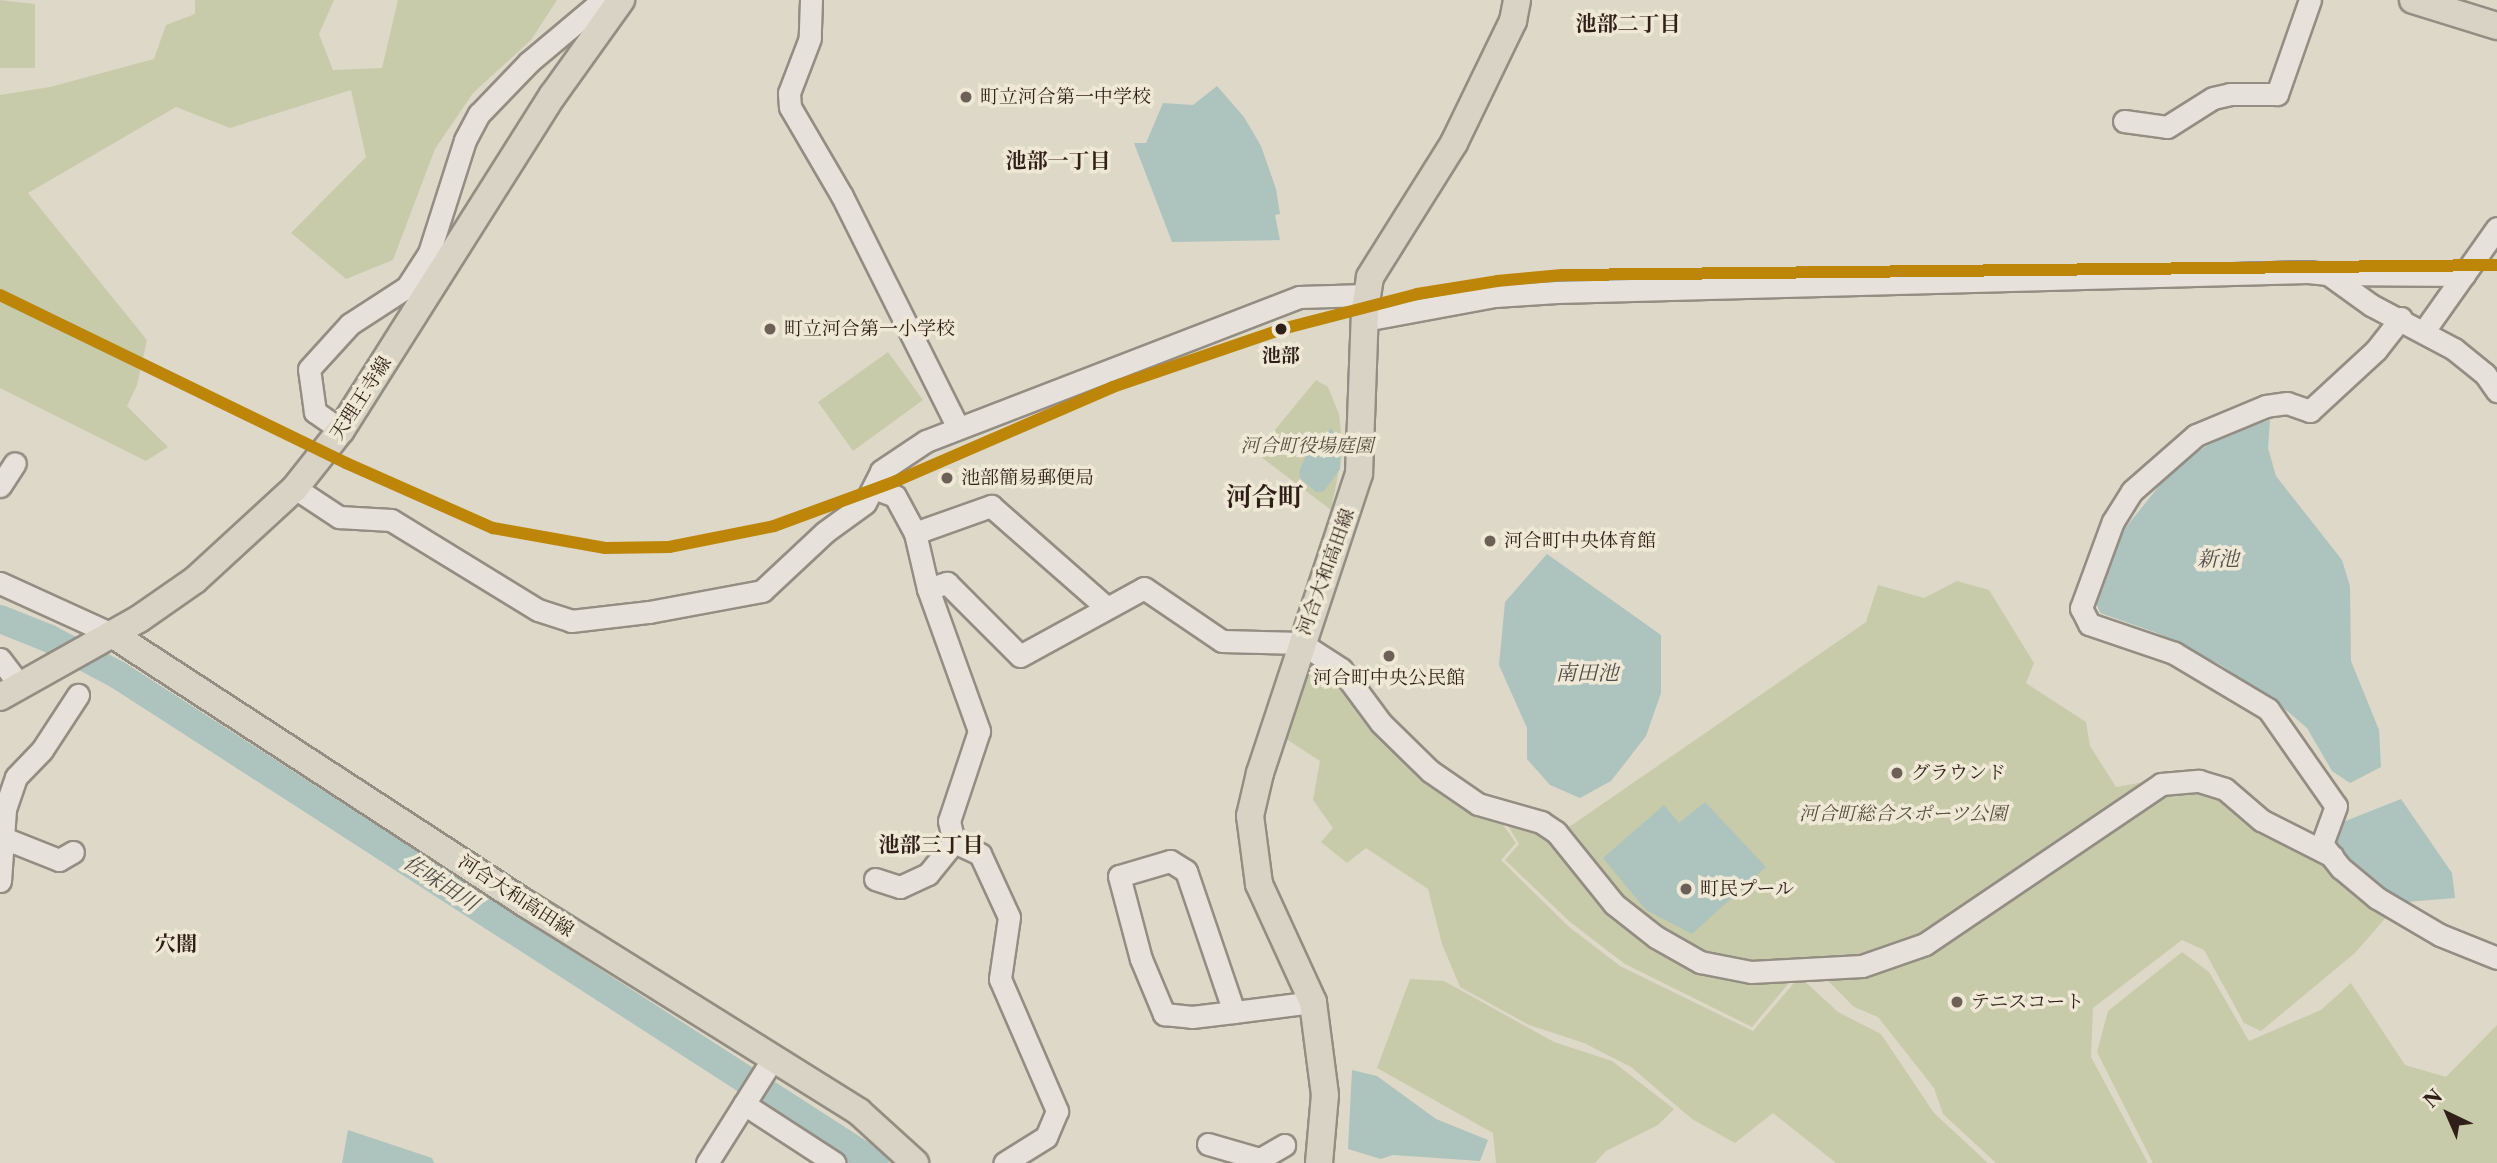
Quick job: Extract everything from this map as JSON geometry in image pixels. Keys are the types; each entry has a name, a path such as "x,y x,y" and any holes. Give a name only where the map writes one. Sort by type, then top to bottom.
{"main road":[{"name":"天理王寺線","path":"10,691 106,637 195,580 295,488 341,430 553,95 621,0"},
{"name":"河合大和高田線","path":"1319,1163 1325,1095 1312,1003 1259,884 1251,849 1250,816 1260,774 1301,643 1359,474 1365,308 1378,262 1465,123 1513,22 1517,0"},
{"path":"2413,0 2497,26"},
{"name":"河合大和高田線","path":"106,637 859,1112 915,1163"}],"street":[{"path":"341,430 315,412 309,369 350,324 407,287 429,253 465,140 479,114 529,62 603,0"},
{"path":"811,0 810,38 789,93 790,107 842,196 958,428"},
{"path":"2124,121 2167,127 2213,98 2277,94 2310,0"},
{"path":"2424,331 2497,228"},
{"path":"2328,274 2371,305 2424,331 2485,374 2497,391"},
{"path":"295,488 339,517 391,520 538,610 571,621 762,591 876,489 881,471 926,441 1299,297 1365,308 1557,292 2328,274 2463,275"},
{"path":"2401,318 2376,351 2310,411 2287,403 2266,406 2196,435 2132,491 2113,521 2081,608 2089,624 2174,653 2268,709 2336,806 2322,844 2332,856 2377,898 2440,935 2497,958"},
{"path":"0,486 15,463"},
{"path":"876,489 895,496 915,533 928,590 979,731 949,821 954,842"},
{"path":"915,533 991,506 1107,608"},
{"path":"0,583 106,637"},
{"path":"928,590 947,583 1020,656 1144,588 1222,641 1301,643 1341,669 1381,723 1430,771 1478,804 1541,822 1556,832 1614,904 1656,937 1713,964 1751,972 1863,966 1925,944 2161,785 2199,781 2225,789 2261,820 2332,856"},
{"path":"0,659 10,691"},
{"path":"1,874 6,839 5,809 16,777 42,750 78,695"},
{"path":"6,839 59,860 73,852"},
{"path":"876,879 900,887 928,874 954,842"},
{"path":"954,842 980,854 1009,916 1000,979 1057,1111 1046,1137 1004,1163"},
{"path":"1234,1012 1186,871 1170,861 1119,876 1141,959 1164,1014 1234,1012 1312,1003"},
{"path":"707,1163 773,1058"},
{"path":"744,1104 835,1163"},
{"path":"1208,1144 1260,1161 1284,1145"}],"green space":[{"path":"0,0 35,4 35,68 0,68"},
{"path":"195,0 334,0 319,34 333,70 382,68 398,0 557,0 531,40 473,93 435,149 393,260 346,279 291,233 366,157 351,90 230,128 176,107 28,193 147,340 137,385 127,406 168,447 146,461 0,388 0,95 50,87 154,59 166,25 195,14"},
{"path":"888,352 923,400 853,451 818,402"},
{"name":"河合町役場庭園","path":"1316,380 1328,387 1339,414 1343,450 1331,510 1256,453"},
{"name":"河合町総合スポーツ公園","path":"1957,581 1989,590 2034,663 2026,683 2086,722 2090,746 2116,787 2207,771 2229,779 2258,810 2306,835 2314,833 2322,861 2389,914 2355,953 2261,1031 2244,1023 2204,950 2182,940 2093,1008 2091,1057 2148,1163 1996,1163 1943,1114 1934,1088 1878,1017 1854,1007 1822,975 1800,977 1838,1012 1881,1034 1934,1113 1988,1163 1836,1163 1773,1113 1735,1143 1692,1119 1631,1067 1584,1043 1529,1025 1460,987 1442,944 1428,889 1366,848 1347,863 1321,842 1333,828 1313,800 1320,761 1280,735 1298,677 1311,666 1328,667 1465,807 1501,822 1516,843 1501,860 1568,926 1620,966 1753,1031 1799,977 1794,977 1752,1027 1625,964 1570,922 1505,860 1519,844 1506,822 1548,832 1572,825 1866,622 1878,585 1924,598"},
{"path":"2182,952 2209,972 2249,1041 2321,1010 2351,983 2405,1065 2446,1077 2497,1025 2497,1163 2153,1163 2097,1052 2108,1011"},
{"path":"1410,979 1444,981 1554,1042 1612,1061 1674,1109 1658,1125 1606,1151 1595,1163 1496,1163 1493,1133 1377,1068"}],"water":[{"path":"1217,86 1244,117 1261,146 1276,189 1280,214 1275,215 1280,240 1172,242 1134,143 1146,143 1163,103 1193,105"},
{"name":"新池","path":"2270,420 2268,448 2276,476 2342,560 2350,586 2351,661 2379,730 2381,767 2350,783 2332,771 2307,728 2280,705 2221,665 2157,633 2100,613 2095,600 2118,537 2168,475 2215,439"},
{"path":"1331,427 1341,448 1340,469 1324,491 1316,492 1301,479 1299,472 1307,452 1323,444"},
{"name":"南田池","path":"1547,554 1661,635 1661,693 1646,736 1611,781 1580,798 1550,785 1527,759 1527,728 1499,665 1505,602"},
{"path":"2401,799 2452,873 2455,898 2406,902 2341,858 2335,841 2343,822"},
{"name":"町民プール","path":"1705,802 1766,867 1692,934 1646,910 1603,858 1664,805 1679,823"},
{"path":"1352,1070 1377,1076 1436,1119 1488,1140 1480,1161 1393,1155 1381,1159 1348,1149"},
{"path":"348,1130 432,1158 434,1163 342,1163"}],"waterway":[{"name":"佐味田川","path":"0,619 48,638 118,675 875,1163"}],"transit line":[{"path":"0,295 346,463 493,528 605,548 669,547 774,526 896,481 1113,387 1282,329 1417,294 1497,281 1562,275 2497,265"}],"place":[{"name":"町立河合第一中学校","path":"966,97"},
{"name":"町立河合第一小学校","path":"770,329"},
{"name":"池部","path":"1281,329"},
{"name":"池部簡易郵便局","path":"947,478"},
{"name":"河合町中央体育館","path":"1490,541"},
{"name":"河合町中央公民館","path":"1389,656"},
{"name":"グラウンド","path":"1897,773"},
{"name":"町民プール","path":"1686,889"},
{"name":"テニスコート","path":"1957,1002"}],"district":[{"name":"池部二丁目","path":"1628,24"},
{"name":"池部一丁目","path":"1058,161"},
{"name":"河合町","path":"1265,498"},
{"name":"池部三丁目","path":"931,845"},
{"name":"穴闇","path":"176,944"}]}
